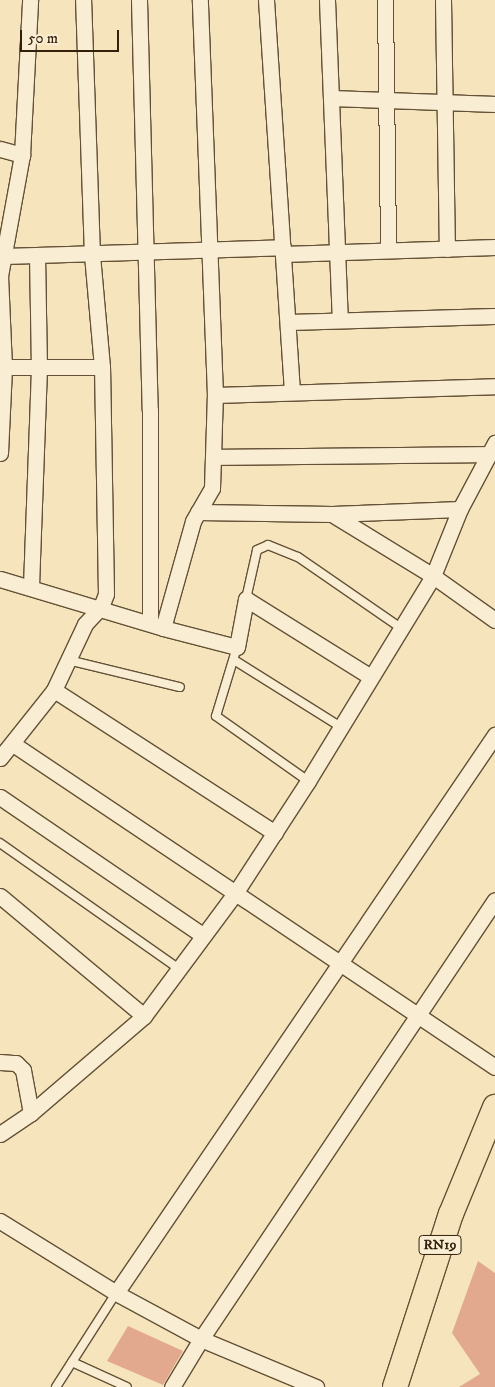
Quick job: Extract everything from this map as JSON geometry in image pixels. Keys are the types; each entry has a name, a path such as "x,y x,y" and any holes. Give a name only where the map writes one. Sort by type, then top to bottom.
{"main road":[{"name":"RN19","path":"395,1387 451,1214 493,1115"}],"street":[{"path":"0,453 2,367 0,276 22,155 30,0"},
{"path":"0,758 54,690 85,624 101,607 107,582 102,367 92,255 83,0"},
{"path":"139,0 156,625"},
{"path":"156,625 190,531 198,512 212,488 215,394 200,0"},
{"path":"266,0 292,391"},
{"path":"327,0 340,320"},
{"path":"385,0 388,250"},
{"path":"443,0 443,102 447,249"},
{"path":"332,98 495,104"},
{"path":"0,149 22,155"},
{"path":"4,256 37,257 284,250 336,251 495,247"},
{"path":"31,586 39,369 37,257"},
{"path":"288,322 495,316"},
{"path":"2,367 39,369 102,367"},
{"path":"215,394 495,386"},
{"path":"0,1134 31,1112 144,1016 202,935 236,892 276,833 433,576 460,509 492,450 213,457"},
{"path":"198,512 332,514 460,509"},
{"path":"332,514 433,576 495,620"},
{"path":"0,579 31,586 101,607 236,654 246,599 371,677"},
{"path":"54,690 276,833"},
{"path":"116,1293 495,735"},
{"path":"13,744 495,1067"},
{"path":"0,797 202,935"},
{"path":"0,896 144,1016"},
{"path":"172,1387 201,1339 495,900"},
{"path":"0,1062 16,1063 23,1070 31,1112"},
{"path":"0,1221 116,1293 201,1339 316,1387"}],"lane":[{"path":"246,599 257,550 268,545 306,562 401,628"},
{"path":"308,781 216,716 236,654 341,727"},
{"path":"68,660 180,687"},
{"path":"0,843 179,969"},
{"path":"56,1387 116,1293"},
{"path":"72,1362 127,1387"}],"building":[{"path":"478,1261 495,1273 495,1387 459,1387 480,1374 452,1333"},
{"path":"128,1326 183,1351 163,1385 107,1361"}]}
